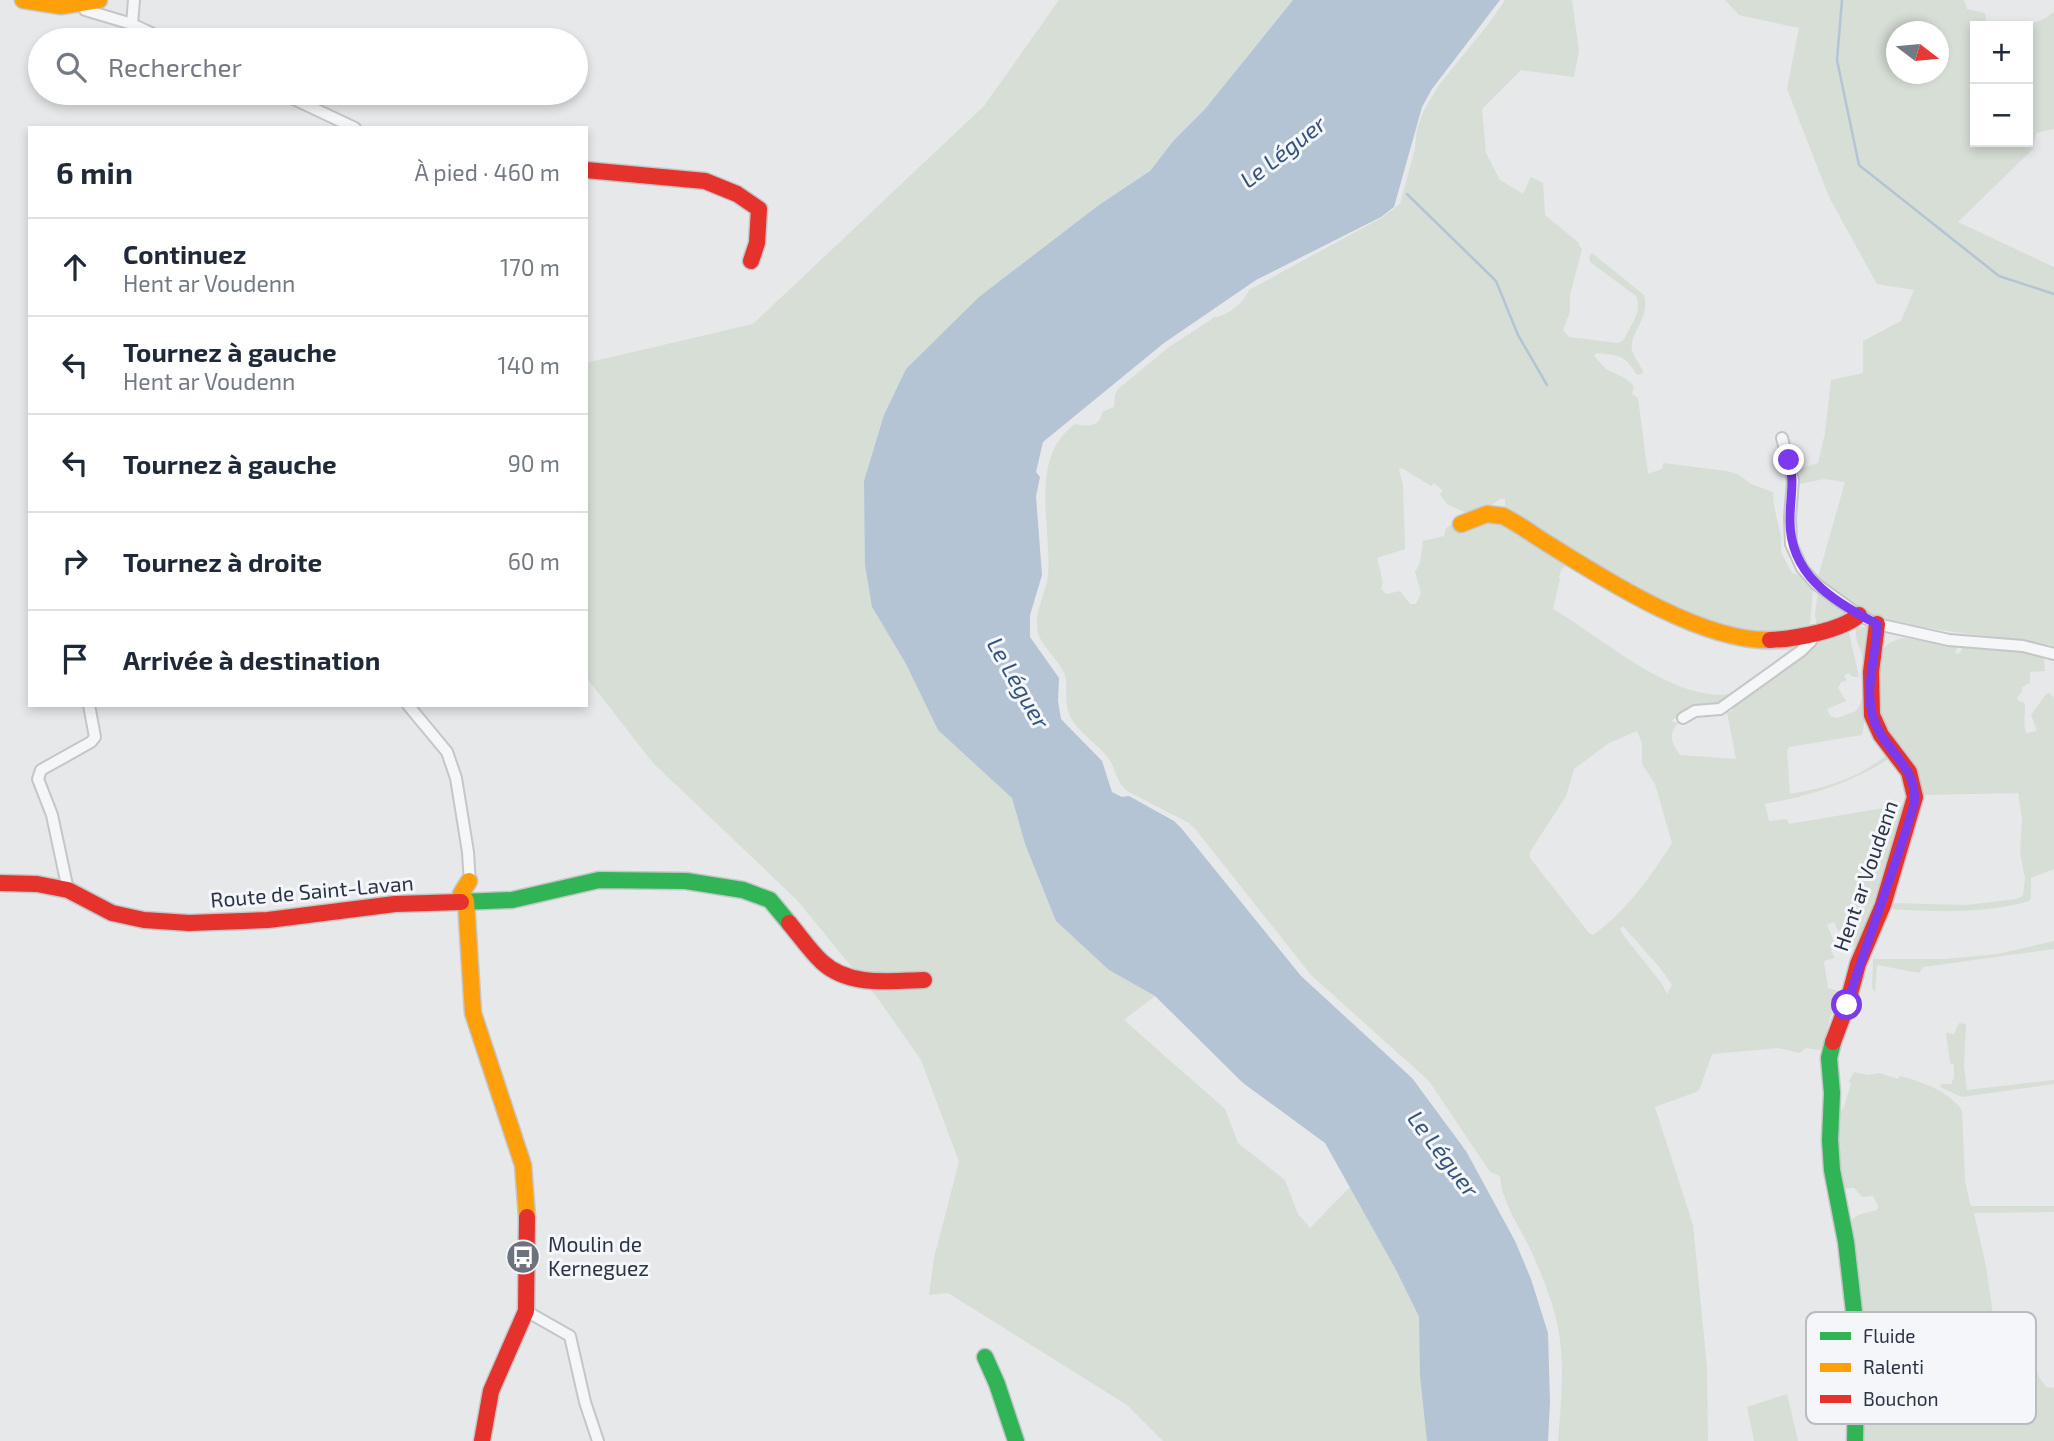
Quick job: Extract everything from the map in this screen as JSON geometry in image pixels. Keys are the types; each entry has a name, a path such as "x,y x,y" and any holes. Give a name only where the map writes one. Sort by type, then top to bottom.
{"street":[{"path":"23,0 61,6 99,0"},
{"path":"132,24 134,0"},
{"path":"82,4 86,10 140,28"},
{"path":"306,105 351,126"},
{"path":"588,170 705,181 737,194 759,209 757,243 751,261"},
{"path":"1782,438 1792,471 1790,534 1795,556 1816,584 1859,615 1877,624 1949,639 2023,646 2054,654"},
{"path":"1461,524 1483,514 1500,515 1648,600 1732,636 1769,640 1852,621 1859,615"},
{"name":"Hent ar Voudenn","path":"1854,1312 1846,1242 1832,1170 1829,1058 1856,972 1883,905 1915,797 1909,772 1881,735 1872,715 1871,672 1877,624"},
{"path":"1875,645 1888,635 1906,630"},
{"path":"1683,718 1695,711 1720,709 1801,651 1815,631"},
{"path":"68,890 52,816 38,779 41,770 95,737 89,707"},
{"path":"410,707 447,752 456,778 468,852 469,881 461,894 466,901 473,1013 523,1165 527,1198 526,1311 491,1391 482,1441"},
{"name":"Route de Saint-Lavan","path":"0,883 37,884 68,890 112,914 144,920 188,923 268,920 395,904 512,901 599,880 686,881 760,895 776,905 822,962 841,975 869,981 924,981"},
{"path":"526,1311 570,1336 585,1402 598,1441"},
{"path":"985,1357 1016,1441"}],"shaded area":[{"path":"1059,0 1293,0 1205,109 1174,140 1150,171 1099,205 1046,247 872,607 906,664 993,778 1012,798 1025,844 1109,970 1155,996 1124,1020 1225,1109 1238,1143 1285,1180 1298,1214 1310,1228 1350,1187 1419,1317 1427,1441 1163,1441 1127,1405 948,1293 929,1295 934,1258 959,1162 921,1060 879,1000 796,899 653,763 588,680 588,363 753,324 984,106"},
{"path":"1505,0 1572,0 1579,51 1574,77 1521,70 1482,109 1486,153 1500,180 1523,194 1531,177 1543,183 1545,215 1578,242 1582,250 1570,295 1570,312 1563,330 1569,337 1618,343 1624,340 1637,313 1636,296 1590,262 1592,253 1644,295 1645,311 1632,344 1632,351 1643,371 1642,374 1637,375 1620,357 1596,353 1594,356 1606,369 1625,378 1634,386 1632,394 1638,398 1648,474 1662,469 1663,463 1727,471 1773,492 1781,536 1781,552 1792,573 1804,576 1813,588 1810,625 1796,634 1769,638 1743,637 1706,627 1668,610 1537,537 1505,514 1505,498 1481,512 1485,517 1515,526 1630,595 1700,628 1754,643 1810,636 1792,656 1719,706 1707,709 1693,706 1671,721 1678,723 1672,739 1680,755 1736,759 1727,712 1733,711 1732,707 1825,635 1848,626 1859,677 1848,673 1844,676 1847,681 1841,682 1838,688 1846,701 1827,709 1830,716 1837,718 1856,711 1864,691 1864,676 1856,627 1872,627 1867,707 1862,735 1789,747 1790,794 1841,781 1865,770 1887,755 1890,758 1861,775 1830,787 1765,804 1769,821 1787,819 1789,824 1907,804 1908,808 1866,933 1854,947 1846,929 1838,931 1834,922 1827,925 1836,946 1831,950 1835,958 1824,961 1828,988 1841,992 1841,997 1830,1017 1824,1047 1819,1050 1806,1048 1799,1053 1778,1048 1712,1054 1699,1091 1655,1107 1693,1225 1707,1367 1708,1441 1558,1441 1562,1370 1558,1327 1551,1300 1529,1245 1504,1197 1500,1176 1490,1172 1429,1081 1311,975 1196,830 1189,823 1123,787 1109,759 1071,717 1064,673 1038,633 1038,611 1048,575 1045,494 1047,474 1052,455 1061,438 1075,424 1089,425 1099,421 1102,412 1114,407 1118,389 1169,347 1215,317 1235,308 1249,290 1383,217 1400,204 1424,110 1439,85","holes":["1402,468 1431,486 1434,483 1443,491 1440,494 1447,504 1469,514 1446,528 1444,536 1423,541 1420,563 1415,572 1421,593 1416,604 1410,604 1400,591 1386,594 1381,589 1383,582 1377,558 1405,549 1403,485 1399,469","1566,565 1679,622 1718,638 1760,650 1792,650 1731,694 1708,694 1685,688 1639,665 1553,609 1562,569","1637,731 1642,743 1642,764 1655,784 1672,843 1637,893 1593,935 1530,858 1530,852 1566,796 1574,769 1609,743","1623,926 1660,968 1672,985 1667,994 1620,929"]},
{"path":"1725,0 1964,0 1967,9 1985,13 1986,21 1970,21 1970,147 2033,147 2033,23 2054,11 2054,129 2036,133 2033,149 1958,222 2054,267 2054,646 1920,627 1877,616 1853,604 1818,577 1845,482 1824,479 1800,484 1799,469 1818,463 1825,433 1831,380 1863,373 1863,341 1901,321 1914,290 1877,284 1829,197 1787,89 1799,28 1739,15"},
{"path":"1818,592 1845,610 1847,618 1817,627 1815,615"},
{"path":"1904,638 1955,645 1958,646 1955,653 1959,654 1963,647 1999,649 2039,655 2044,659 2045,671 2030,672 2030,683 2022,687 2022,692 2017,697 2018,701 2024,702 2026,733 2037,731 2031,715 2046,694 2050,693 2054,699 2054,869 2031,878 2029,901 1977,910 1888,909 1889,903 1967,905 2016,899 2023,896 2025,878 2020,852 2022,819 2018,793 1925,795 1921,792 1921,784 1882,730 1874,694 1881,651 1891,642"},
{"path":"2054,941 2054,949 1923,967 1919,973 1877,965 1875,993 1872,987 1873,959 1946,959 1998,954"},
{"path":"1959,1023 1966,1024 1964,1066 1967,1090 2054,1080 2054,1084 1962,1097 1940,1087 1941,1084 1951,1084 1954,1078 1954,1065 1950,1063 1946,1033 1954,1034"},
{"path":"1854,1072 1868,1075 1879,1073 1898,1079 1900,1076 1926,1084 1956,1103 1962,1110 1965,1181 1972,1206 2054,1206 2054,1212 1974,1213 1993,1312 1852,1312 1847,1224 1858,1215 1877,1210 1878,1206 1873,1196 1862,1197 1854,1188 1839,1189 1837,1116 1844,1107 1851,1084 1849,1081"},
{"path":"2036,1368 2046,1387 2054,1388 2054,1441 1859,1441 1858,1424 2036,1424"},
{"path":"1787,1394 1798,1441 1754,1441 1747,1407"}],"water":[{"name":"Le Léguer","path":"1293,0 1500,0 1432,89 1422,107 1394,207 1381,217 1256,280 1164,343 1043,442 1036,472 1040,477 1036,496 1042,575 1030,615 1030,637 1059,678 1058,701 1061,719 1102,761 1112,792 1122,797 1129,796 1174,821 1182,829 1301,976 1412,1078 1466,1151 1515,1241 1531,1279 1548,1333 1548,1441 1427,1441 1420,1376 1419,1317 1396,1270 1325,1143 1243,1083 1155,996 1109,970 1056,921 1025,844 1012,798 938,730 906,664 872,607 865,565 864,481 884,415 906,369 979,297 1099,205 1150,171 1174,140 1205,109"}],"waterway":[{"path":"1842,0 1837,60 1859,165 1999,276 2054,294"},
{"path":"1407,194 1496,281 1518,335 1547,385"}],"traffic: fast":[{"path":"461,902 512,900 599,880 686,881 743,890 770,900 789,923"},
{"path":"1833,1042 1829,1058 1832,1170 1846,1242 1854,1312"},
{"path":"985,1357 1016,1441"},
{"path":"1855,1424 1855,1441"}],"traffic: slow":[{"path":"23,0 61,6 99,0"},
{"path":"1461,524 1487,514 1503,516 1601,577 1687,621 1744,638 1770,640"},
{"path":"469,881 461,894 466,901 473,1013 523,1165 527,1217"}],"traffic: jam":[{"path":"588,170 705,181 737,194 759,209 757,243 751,261"},
{"path":"1770,640 1829,630 1859,615"},
{"path":"1833,1042 1858,964 1883,905 1915,797 1909,772 1881,735 1872,715 1871,672 1877,624"},
{"path":"0,883 37,884 68,890 112,913 144,920 189,923 268,920 395,904 461,902"},
{"path":"789,923 822,962 845,976 870,981 924,980"},
{"path":"482,1441 491,1391 526,1311 527,1217"}],"place":[{"name":"Moulin de Kerneguez","path":"523,1257"}],"route":[{"path":"1789,460 1793,480 1790,534 1795,556 1816,584 1859,615 1877,624 1871,672 1872,715 1885,742 1909,772 1915,791 1914,804 1883,905 1858,964 1847,1005"}]}
